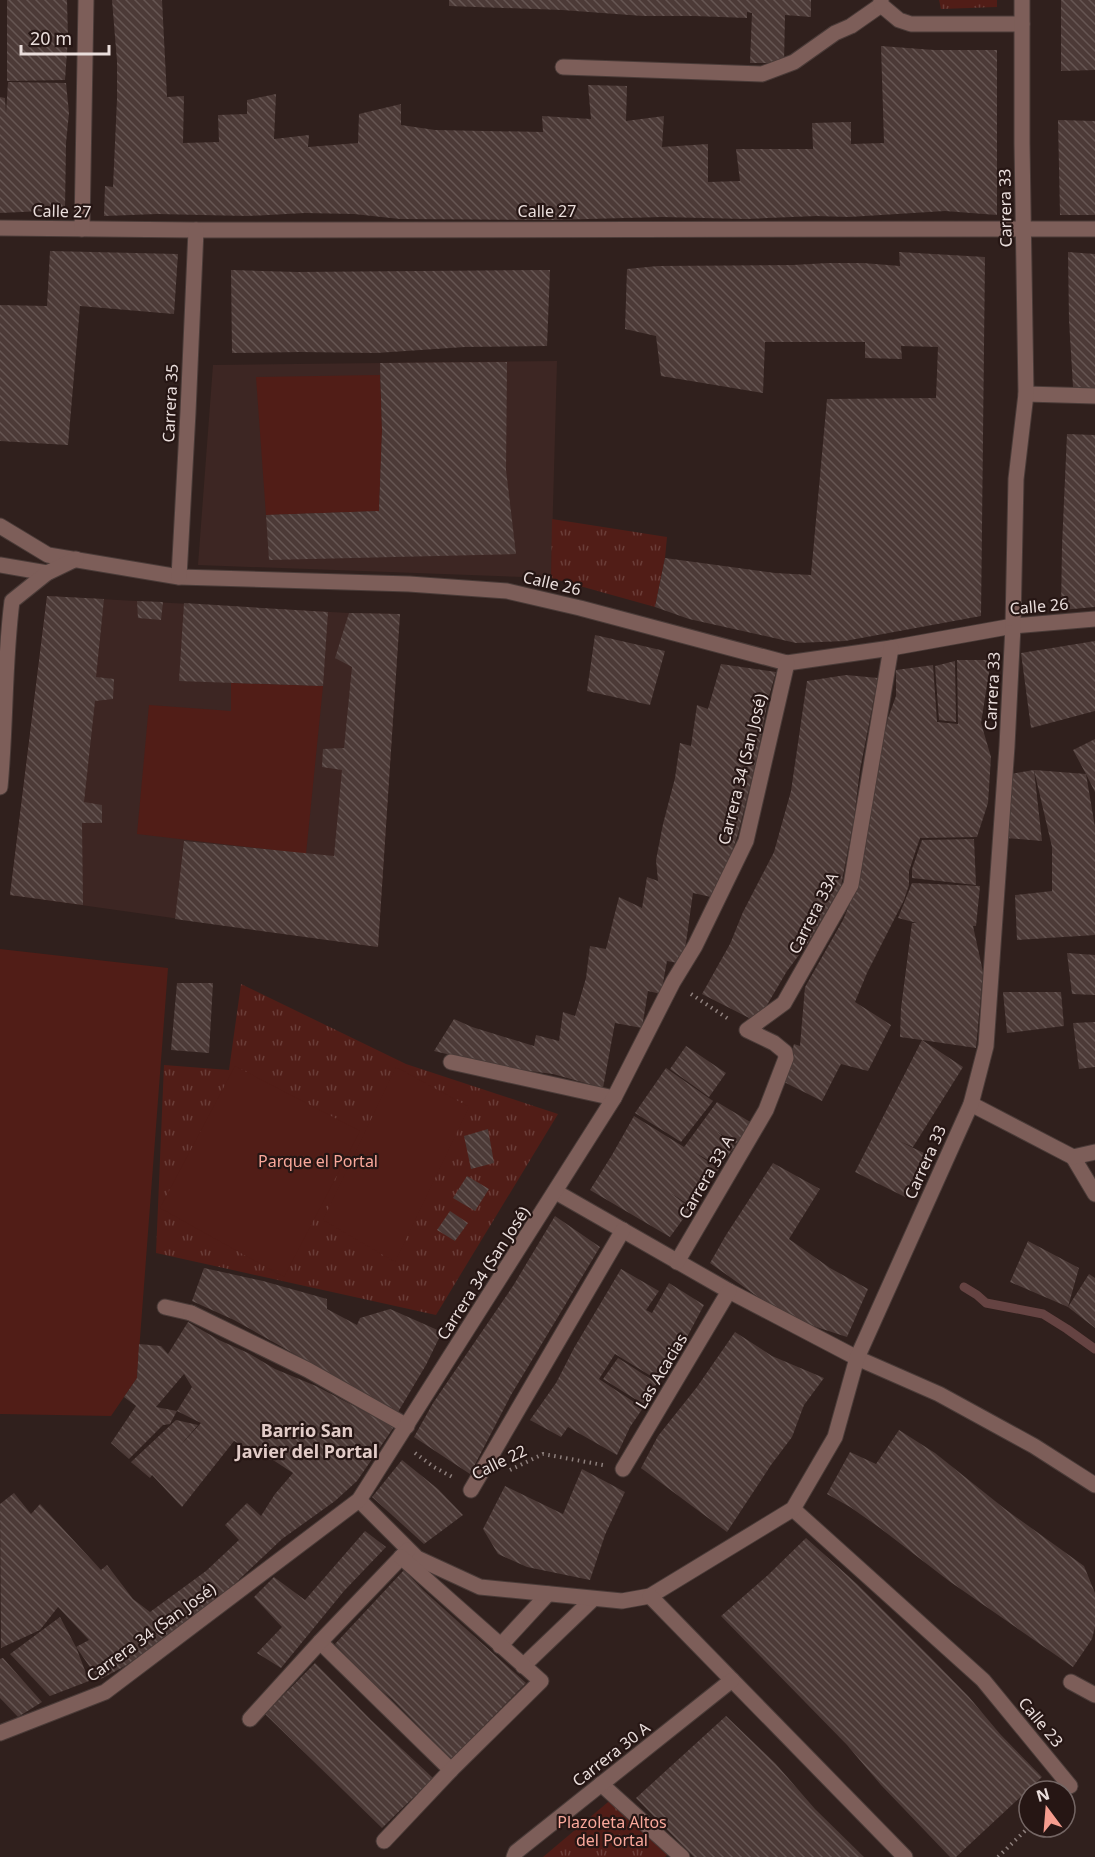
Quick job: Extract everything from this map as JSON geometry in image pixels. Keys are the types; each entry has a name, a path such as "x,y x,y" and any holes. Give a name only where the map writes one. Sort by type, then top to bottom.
{"street":[{"path":"82,229 86,0"},
{"name":"Carrera 33","path":"793,1509 835,1437 857,1358 971,1104 986,1046 1007,746 1013,626 1016,479 1026,394 1022,0"},
{"path":"563,68 762,74 794,62 835,33 851,26 881,2 899,20 911,24 1022,24"},
{"name":"Calle 27","path":"0,228 1095,230"},
{"name":"Carrera 35","path":"179,577 196,230"},
{"path":"1026,394 1095,396"},
{"name":"Calle 26","path":"0,526 48,555 179,577 409,584 507,591 787,663 891,648 1013,626 1095,619"},
{"path":"0,787 4,747 7,641 12,601 47,573 76,559"},
{"path":"0,565 47,573"},
{"name":"Carrera 33A","path":"747,1030 783,1003 851,885 891,648"},
{"name":"Carrera 34 (San José)","path":"0,1733 105,1692 359,1500 614,1098 673,982 695,946 746,841 787,663"},
{"name":"Carrera 33 A","path":"677,1262 766,1110 786,1058 785,1052 774,1043 747,1030"},
{"path":"451,1062 614,1098"},
{"path":"971,1104 1073,1157 1095,1194"},
{"path":"1073,1157 1095,1152"},
{"path":"556,1192 729,1291 857,1358 939,1394 1034,1446 1095,1485"},
{"path":"471,1490 623,1230"},
{"name":"Las Acacias","path":"623,1469 729,1291"},
{"path":"165,1307 191,1314 308,1370 407,1426"},
{"path":"359,1500 405,1554 500,1646 541,1681 384,1840"},
{"path":"405,1554 480,1587 622,1602 650,1596 793,1509"},
{"name":"Calle 23","path":"793,1509 983,1680 1064,1779"},
{"path":"250,1719 405,1554"},
{"path":"500,1646 548,1594"},
{"path":"650,1596 906,1857"},
{"path":"523,1666 593,1599"},
{"path":"320,1642 451,1770"},
{"name":"Carrera 30 A","path":"514,1857 516,1852 732,1680"},
{"path":"1071,1682 1095,1695"},
{"path":"601,1784 682,1857"}],"path":[{"path":"673,982 747,1030"},
{"name":"Calle 22","path":"397,1441 471,1490 543,1454 623,1469"},
{"path":"998,1857 1017,1839"}],"shaded area":[{"path":"557,361 551,578 198,565 213,365"},
{"path":"47,596 400,614 378,947 10,895"}],"green space":[{"path":"939,0 997,0 997,7 941,9"},
{"path":"380,375 382,431 379,511 266,515 256,377"},
{"path":"552,519 667,537 655,607 551,578"},
{"path":"231,683 323,686 306,854 137,834 149,705 231,711"},
{"path":"0,949 168,968 137,1378 111,1416 0,1414"},
{"name":"Parque el Portal","path":"241,984 406,1064 558,1114 436,1315 156,1253 164,1065 229,1070"},
{"path":"235,1066 360,1131 284,1277 160,1208"},
{"path":"396,1067 469,1107 395,1262 323,1220"},
{"name":"Plazoleta Altos del Portal","path":"614,1797 673,1849 665,1857 543,1857"}],"building":[{"path":"7,0 67,0 68,38 65,80 7,81"},
{"path":"112,0 162,0 167,97 184,96 183,143 219,142 218,115 247,114 247,100 276,94 274,139 309,135 308,147 358,143 359,114 401,104 401,125 435,130 543,132 542,116 591,119 588,85 627,86 626,121 664,116 662,147 708,144 708,182 740,181 736,149 813,149 812,123 851,122 851,144 884,143 881,46 934,50 997,50 997,215 945,211 849,217 746,219 662,217 551,220 400,219 354,214 305,213 248,216 157,214 104,216 105,186 113,187 117,99 117,61"},
{"path":"449,0 811,0 811,17 785,15 784,63 750,63 752,13 747,12 747,18 643,16 562,10 449,6"},
{"path":"1061,0 1095,0 1095,70 1061,71"},
{"path":"8,82 66,83 69,113 65,210 0,213 0,97 5,98 6,113"},
{"path":"1058,120 1095,121 1095,215 1060,215"},
{"path":"50,251 178,254 174,314 80,306 68,445 0,441 0,305 47,306"},
{"path":"899,252 985,257 981,616 845,641 796,643 689,619 655,607 665,558 775,573 811,575 827,399 936,398 938,347 901,346 902,359 865,358 865,342 765,342 763,393 661,376 656,336 625,329 627,269 658,266 828,263 900,266"},
{"path":"1068,252 1095,254 1095,389 1073,387"},
{"path":"231,270 297,272 550,270 547,346 465,347 376,353 232,353"},
{"path":"507,362 506,470 516,554 269,560 266,515 379,511 382,431 380,363"},
{"path":"1067,434 1095,435 1095,607 1061,610 1062,546"},
{"path":"47,596 104,599 96,677 114,679 113,699 95,701 84,802 102,805 102,823 82,823 83,905 10,895"},
{"path":"137,601 163,602 161,620 138,618"},
{"path":"184,603 328,612 323,686 179,681"},
{"path":"349,613 400,614 378,947 175,919 184,841 334,856 342,770 322,767 323,749 344,748 352,667 335,658"},
{"path":"595,635 665,651 650,705 587,691"},
{"path":"1095,641 1095,711 1031,728 1021,653"},
{"path":"957,660 991,660 981,723 991,757 988,803 977,837 920,838 909,871 909,885 904,900 855,1002 891,1025 868,1071 841,1064 822,1101 784,1082 794,1044 800,1046 805,987 843,920 858,884 875,775 888,718 896,696 896,670 933,665 937,722 958,724"},
{"path":"955,661 956,722 939,720 935,666"},
{"path":"721,664 776,672 738,834 726,869 711,897 693,893 683,964 667,961 661,994 648,991 642,1028 615,1023 603,1088 553,1074 507,1068 434,1051 454,1019 472,1027 534,1046 536,1035 559,1041 563,1012 575,1016 586,978 590,946 606,949 619,897 642,908 647,877 658,881 656,860 675,778 680,743 691,746 697,705 708,709"},
{"path":"846,675 878,678 841,886 808,943 787,971 757,1022 702,994 730,944 743,912 774,852 791,791 807,681"},
{"path":"1095,739 1095,792 1073,750"},
{"path":"1034,770 1086,774 1095,827 1095,935 1017,940 1015,895 1052,891 1052,847"},
{"path":"1034,770 1042,841 1006,838 1010,774"},
{"path":"974,839 976,885 912,878 912,869 922,840"},
{"path":"912,883 980,886 976,926 973,926 983,972 976,1048 900,1037 901,1008 912,923 917,923 898,918"},
{"path":"1067,953 1095,955 1095,995 1072,994"},
{"path":"177,983 213,983 209,1053 171,1050"},
{"path":"1003,992 1061,992 1064,1026 1007,1033"},
{"path":"1095,1022 1095,1067 1079,1069 1073,1023"},
{"path":"922,1040 963,1067 913,1147 899,1141 928,1155 907,1198 855,1172"},
{"path":"686,1046 726,1073 709,1097 670,1069"},
{"path":"666,1068 713,1101 681,1142 635,1113"},
{"path":"717,1102 752,1123 736,1144 715,1130 735,1146 720,1167 694,1152 719,1169 706,1186 691,1175 706,1187 692,1207 669,1192 691,1208 670,1237 590,1190 634,1116 684,1147"},
{"path":"488,1129 494,1163 471,1169 464,1136"},
{"path":"773,1163 820,1189 789,1239 830,1268 868,1289 847,1337 801,1322 758,1297 710,1263"},
{"path":"467,1176 489,1189 475,1211 453,1198"},
{"path":"450,1211 468,1223 455,1241 437,1230"},
{"path":"555,1216 600,1247 511,1395 470,1474 414,1437 433,1403 513,1286"},
{"path":"1028,1241 1079,1268 1068,1307 1010,1282"},
{"path":"204,1268 263,1281 327,1299 327,1309 357,1325 360,1318 390,1309 442,1332 426,1365 398,1412 234,1320 192,1301"},
{"path":"621,1269 659,1291 646,1310 652,1313 669,1283 704,1305 676,1358 659,1381 615,1354 599,1379 643,1408 630,1427 617,1455 568,1427 561,1437 530,1420 556,1383"},
{"path":"1089,1274 1095,1278 1095,1328 1068,1307"},
{"path":"188,1322 275,1369 316,1386 394,1427 357,1481 335,1501 282,1539 227,1591 169,1636 125,1666 99,1680 76,1647 89,1640 58,1607 40,1630 1,1648 0,1504 14,1493 31,1514 40,1504 101,1570 107,1565 133,1599 150,1612 206,1571 239,1540 225,1525 247,1503 261,1516 275,1494 293,1473 273,1460 234,1441 182,1507 152,1475 150,1478 131,1462 176,1420 198,1425 178,1448 201,1423 177,1411 170,1424 163,1425 129,1459 111,1443 136,1406 124,1397 137,1378 139,1344 161,1346 168,1354","holes":["184,1374 192,1387 177,1411 156,1407"]},
{"path":"735,1332 772,1356 824,1378 804,1405 792,1437 727,1532 641,1468 658,1436 697,1387"},
{"path":"618,1358 657,1383 643,1404 603,1379"},
{"path":"899,1430 935,1453 1005,1509 1084,1566 1095,1593 1095,1627 1092,1639 1073,1667 949,1581 880,1528 827,1494 850,1452 876,1464"},
{"path":"402,1460 438,1489 463,1515 424,1544 372,1497"},
{"path":"582,1469 625,1492 605,1535 590,1580 527,1567 498,1554 483,1529 505,1486 563,1514"},
{"path":"365,1531 386,1547 344,1591 281,1668 257,1653 282,1627 254,1597 274,1577 305,1600"},
{"path":"806,1538 857,1584 933,1660 1042,1777 1040,1779 1017,1779 1017,1800 956,1857 950,1857 881,1785 847,1745 721,1616"},
{"path":"404,1570 424,1591 526,1683 451,1759 335,1644"},
{"path":"60,1617 76,1647 89,1681 50,1696 10,1654"},
{"path":"3,1658 42,1702 18,1717 0,1698 0,1659"},
{"path":"315,1663 433,1778 382,1828 265,1714"},
{"path":"726,1716 775,1763 815,1809 864,1857 694,1857 636,1798"}],"waterway":[{"path":"964,1287 986,1303 1043,1314 1095,1349"}],"district":[{"name":"Barrio San Javier del Portal","path":"307,1440"}]}
